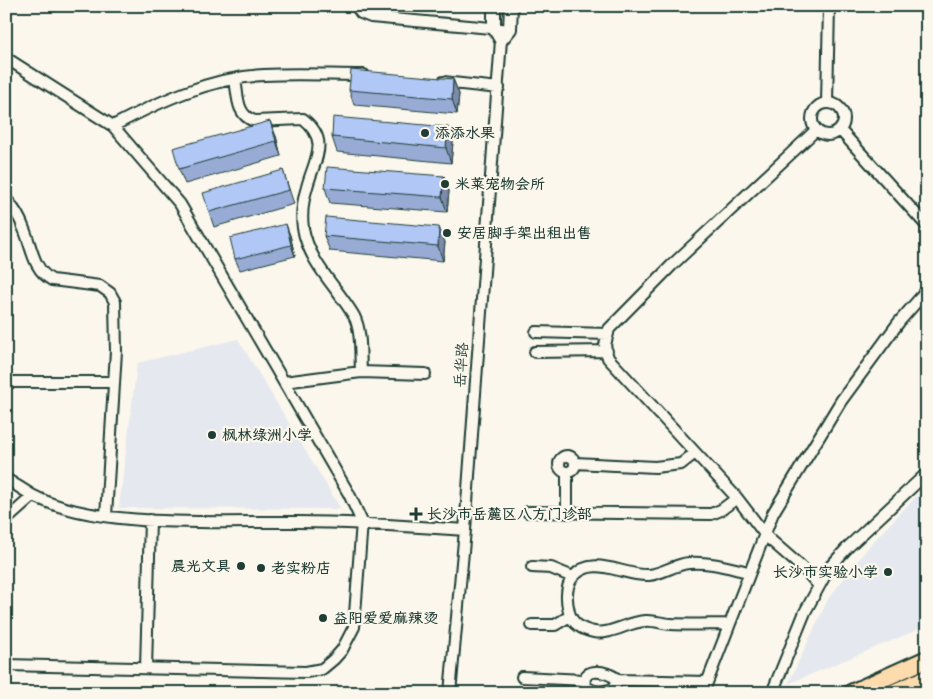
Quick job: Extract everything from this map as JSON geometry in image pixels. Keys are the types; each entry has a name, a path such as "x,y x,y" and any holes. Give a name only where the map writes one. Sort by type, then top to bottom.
{"main road":[{"path":"851,693 927,659"},
{"path":"892,693 927,678"}],"street":[{"path":"356,6 362,14 371,17 510,29"},
{"path":"494,6 494,28 501,40 510,29 511,6"},
{"path":"827,102 829,6"},
{"name":"岳华路","path":"450,693 465,530 499,88 501,40"},
{"path":"6,58 113,126 140,155 194,225 349,494 362,522 354,628 342,650 322,669 306,672 6,664"},
{"path":"113,126 160,101 236,79 264,75 372,75"},
{"path":"236,79 242,114 247,119 255,121 302,119 316,134 320,154 307,185 302,206 303,227 308,247 355,318 361,372"},
{"path":"430,80 499,88"},
{"path":"827,102 835,104 842,110 844,121 840,130 831,135 821,134 816,130 813,127 811,117 815,108 827,102"},
{"path":"816,130 672,265 609,329 605,344 608,358 737,498 764,533 819,586"},
{"path":"840,130 927,226"},
{"path":"6,199 16,210 36,263 46,277 58,281 100,286 110,294 115,302 114,382 106,516"},
{"path":"703,693 748,572 773,513 841,401 899,322 927,290"},
{"path":"536,332 608,334"},
{"path":"535,352 607,351"},
{"path":"284,382 361,372 425,374"},
{"path":"6,382 114,382"},
{"path":"567,513 567,472 560,469 560,461 566,456 571,457 575,463 656,467 681,464 695,452"},
{"path":"772,693 805,612 829,568 848,547 927,473"},
{"path":"6,479 32,496 53,504 106,516 150,520 362,522 465,530"},
{"path":"6,520 32,496"},
{"path":"528,512 711,514 721,510 737,498"},
{"path":"146,668 150,520"},
{"path":"728,624 669,624 647,620 631,622 606,633 595,633 580,628 570,616 566,597 570,581 577,572 592,566 606,566 637,574 650,575 689,563 721,566 748,572"},
{"path":"532,567 551,568 573,577"},
{"path":"532,625 555,626 570,616"},
{"path":"522,677 584,680 592,672 603,671 612,674 618,680 707,682"},
{"path":"584,680 586,688 594,692 613,689 618,680"}],"shaded area":[{"name":"枫林绿洲小学","path":"238,339 341,509 119,508 137,363"},
{"name":"长沙市实验小学","path":"927,485 927,626 788,684 828,599 870,545"}],"building":[{"path":"351,70 453,79 452,99 349,90"},
{"path":"333,117 448,127 446,148 332,137"},
{"path":"270,121 276,141 179,169 173,148"},
{"path":"327,167 444,176 442,197 325,188"},
{"path":"283,170 289,190 209,212 203,193"},
{"path":"326,217 439,227 438,246 324,236"},
{"path":"286,224 291,245 235,259 230,238"}],"place":[{"name":"添添水果","path":"425,133"},
{"name":"米莱宠物会所","path":"445,184"},
{"name":"安居脚手架出租出售","path":"447,233"},
{"name":"枫林绿洲小学","path":"212,435"},
{"name":"长沙市岳麓区八方门诊部","path":"416,514"},
{"name":"晨光文具","path":"241,566"},
{"name":"老实粉店","path":"261,568"},
{"name":"长沙市实验小学","path":"888,572"},
{"name":"益阳爱爱麻辣烫","path":"323,618"}]}
